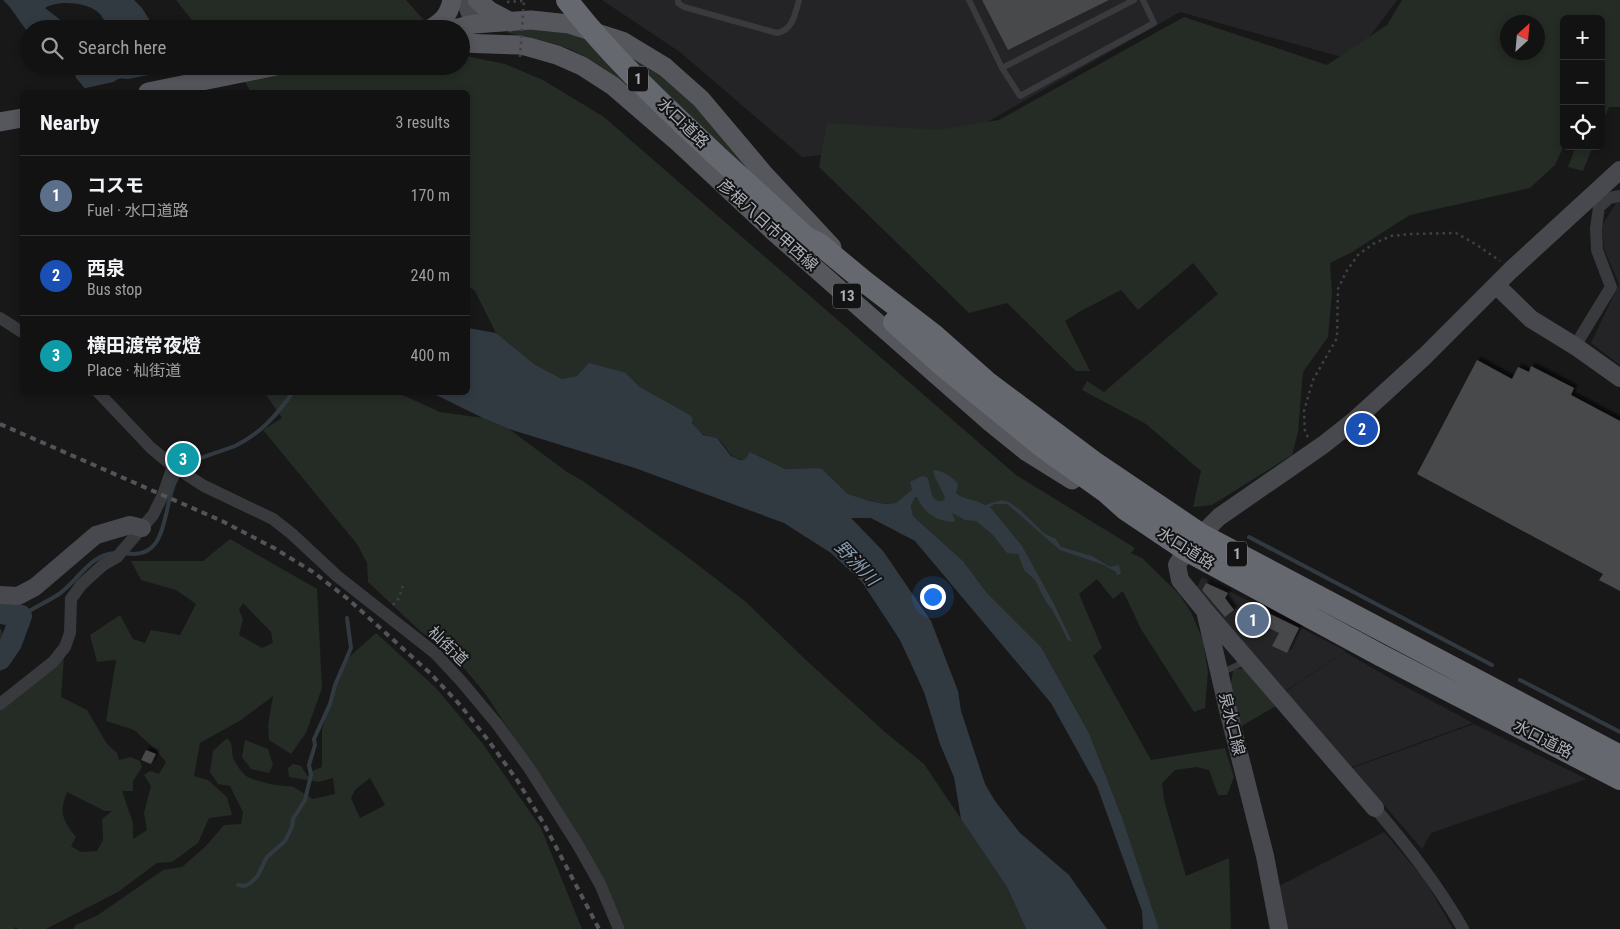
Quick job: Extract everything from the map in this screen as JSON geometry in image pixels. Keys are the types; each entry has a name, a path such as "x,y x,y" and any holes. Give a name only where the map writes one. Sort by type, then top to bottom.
{"highway":[{"name":"水口道路","path":"567,0 603,43 646,88 807,238 814,250 943,366 1044,448 1106,492 1126,509 1620,756"},
{"name":"水口道路","path":"807,238 818,243 887,300 934,335 987,382 1146,499 1194,543 1372,650 1620,779"}],"main road":[{"name":"13","path":"444,20 450,10 452,0"},
{"path":"477,0 490,11 511,22"},
{"name":"彦根八日市甲西線","path":"470,30 531,20 569,24 622,41 665,67 701,98 808,222 844,260 883,292 887,300"},
{"name":"13","path":"470,32 501,38 520,51"},
{"name":"彦根八日市甲西線","path":"470,44 557,55 582,66 613,86 679,143 781,238 990,422 1027,452 1102,500 1126,509"},
{"path":"158,90 232,75"}],"street":[{"path":"465,0 466,20"},
{"path":"1194,543 1219,517 1316,450 1356,419 1396,383 1511,270 1594,202 1620,170"},
{"path":"1594,202 1620,196"},
{"path":"1575,346 1611,287 1597,250 1594,202"},
{"path":"1496,285 1531,319 1575,346 1620,378"},
{"path":"0,318 20,331"},
{"name":"杣街道","path":"101,395 152,448 178,470 204,486 273,519 337,576 435,652 497,724 529,768 578,845 600,884 620,929"},
{"path":"0,704 48,667 65,647 70,633 72,599 81,585 120,552 153,515 178,470"},
{"path":"0,595 18,596 31,590 96,535 130,526 142,528"},
{"name":"泉水口線","path":"1194,543 1177,566 1180,580 1206,612 1228,710 1265,856 1279,929"},
{"path":"1206,612 1375,808 1431,877 1463,929"}],"lane":[{"path":"678,0 678,3 684,7 777,33 782,32 792,24 799,0"},
{"path":"970,0 1002,68 1020,96 1154,23 1142,0"},
{"path":"1002,68 1134,0"},
{"path":"1221,679 1247,661"}],"path":[{"path":"502,2 524,1 520,51"},
{"path":"1316,450 1305,432 1304,411 1313,380 1337,338 1338,289 1346,272 1358,255 1373,244 1391,236 1456,233 1478,245 1511,270"},
{"path":"385,614 399,598 404,582"}],"shaded area":[{"path":"176,0 406,0 424,20 192,20"},
{"path":"602,0 1397,0 1352,60 1180,12 954,141 802,157 680,52"},
{"path":"1402,0 1620,0 1620,107 1609,107 1605,116 1605,15 1560,15 1560,150 1562,150 1555,165 1530,188 1410,215 1352,252 1330,263 1332,293 1328,337 1303,372 1298,432 1292,455 1212,505 1193,507 1201,471 1146,424 1082,390 1087,381 1104,392 1218,294 1193,263 1138,310 1121,290 1065,321 1090,371 1076,371 1007,303 969,313 819,167 827,123 939,130 999,120 1184,17 1327,65 1387,25"},
{"path":"508,25 572,28 664,70 804,222 603,68 565,47 508,33"},
{"path":"470,57 505,64 543,80 604,117 1016,475 1135,548 1131,553 1142,558 1179,594 1191,612 1203,640 1208,672 1205,708 1194,712 1141,629 1123,591 1113,599 1097,579 1079,594 1102,648 1093,656 1151,760 1225,748 1234,777 1227,795 1218,795 1209,770 1196,767 1175,770 1162,783 1164,800 1186,876 1229,858 1231,929 1159,929 1123,820 1089,733 1041,647 987,593 963,561 913,516 911,506 915,497 912,491 896,503 885,504 848,494 822,469 785,469 750,452 745,459 736,458 718,439 704,435 698,430 690,415 640,387 626,373 577,376 562,379 534,364 496,333 475,291 470,287 470,90 250,90 241,75 470,75"},
{"path":"1574,150 1591,150 1583,171 1568,167"},
{"path":"1617,202 1620,203 1620,365 1591,343 1619,284 1604,249 1602,225"},
{"path":"266,395 402,395 440,412 483,418 509,429 685,555 746,602 885,732 924,764 1007,887 1026,929 626,929 610,894 536,772 485,693 452,654 420,631 368,582 367,563 357,544 263,430 282,418"},
{"path":"230,539 317,589 322,688 306,733 291,754 269,740 268,725 273,696 241,720 200,743 194,776 208,780 227,797 232,815 209,818 198,843 172,862 157,863 118,892 46,929 18,929 15,927 14,929 0,929 0,708 64,657 61,697 87,710 107,744 117,753 119,760 131,757 140,761 142,767 133,781 133,791 122,791 133,823 133,839 147,830 144,813 151,786 144,775 150,771 159,774 166,762 134,730 106,721 116,660 97,662 90,635 120,615 133,639 145,643 151,630 180,635 196,604 176,590 141,580 131,561 203,561","holes":["243,603 271,632 273,643 262,648 239,635 243,619 239,610","67,792 105,811 112,811 102,819 103,840 97,851 81,852 71,846 76,837 63,816 63,805"]},
{"path":"1202,577 1346,651 1284,692 1196,588"},
{"path":"0,628 9,646 10,655 0,672"},
{"path":"376,633 436,688 483,744 541,828 582,929 73,929 76,925 98,915 163,870 182,867 206,846 224,825 241,824 243,812 230,786 218,784 210,772 213,751 227,738 232,746 235,762 246,776 262,782 292,786 313,799 335,794 333,778 319,782 289,777 288,768 293,764 301,766 308,777 312,771 322,767 322,730 332,693 348,658","holes":["370,778 385,805 360,818 351,798 355,790"]},
{"path":"1345,652 1473,723 1350,768 1285,692"},
{"path":"1248,667 1276,706 1240,727 1230,690 1233,670"},
{"path":"1474,724 1587,779 1431,833 1422,849 1350,769"},
{"path":"245,740 268,749 273,765 269,773 251,769 242,757"},
{"path":"1384,832 1425,880 1453,929 1287,929 1279,886"}],"water":[{"path":"3,0 134,0 149,20 104,20 98,12 86,6 64,3 50,5 45,8 60,20 20,20 20,22"},
{"path":"76,75 174,75 180,90 123,79 115,81 111,86 86,90"},
{"name":"野洲川","path":"470,328 496,333 534,364 562,379 577,376 589,363 626,373 640,387 690,415 693,419 692,423 703,435 717,438 731,456 740,460 745,459 750,452 785,469 822,469 848,494 885,504 896,503 912,490 910,482 922,476 927,477 935,500 943,501 945,499 944,495 933,470 940,471 956,481 958,484 956,493 958,495 985,505 1002,500 1009,502 1045,534 1056,539 1061,547 1092,556 1110,567 1119,565 1121,574 1117,575 1116,572 1104,565 1060,550 1007,504 994,504 990,507 1022,546 1054,604 1072,642 1068,640 1035,580 1024,570 1018,554 1007,553 993,535 976,521 965,520 952,513 955,520 953,522 936,518 923,508 917,497 915,497 911,506 913,516 963,561 987,593 1041,647 1089,733 1123,820 1159,929 1143,929 1142,911 1097,786 1051,703 915,541 871,518 851,518 883,551 931,621 958,691 961,711 985,784 995,801 1020,833 1069,875 1107,929 1026,929 1007,887 961,819 954,777 940,744 924,692 900,640 862,582 831,553 784,523 635,468 509,429 436,395 470,395"}],"pier":[{"path":"149,75 176,75 182,90 136,90 127,81 118,81"},
{"path":"118,81 113,90 81,89"}],"building":[{"path":"982,0 1109,0 1008,50"},
{"path":"1477,360 1512,379 1518,367 1529,372 1531,366 1574,388 1571,395 1620,421 1620,591 1599,580 1603,574 1417,474"},
{"path":"1206,583 1228,593 1225,598 1234,610 1225,617 1202,590"},
{"path":"1258,608 1299,628 1287,653 1272,646 1279,633 1252,620"},
{"path":"146,750 156,754 151,764 141,760"}],"waterway":[{"path":"125,553 141,553 152,547 159,537 171,494 183,470 201,458 235,446 252,436 274,416 291,395"},
{"path":"1249,537 1492,665"},
{"path":"21,616 66,589 98,558 115,553"},
{"path":"0,613 21,616 11,643 0,659"},
{"path":"238,885 244,886 249,884 257,877 267,857 285,841 292,827 293,819 305,800 311,775 309,765 315,745 314,739 330,704 335,685 351,648 347,618"},
{"path":"1520,680 1620,732"}],"railway":[{"path":"0,424 222,521 274,548 313,572 348,599 430,673 461,706 488,740 517,780 544,824 599,929"}],"place":[{"name":"西泉","path":"1362,429"},
{"name":"横田渡常夜燈","path":"183,459"},
{"name":"コスモ","path":"1253,620"}]}
